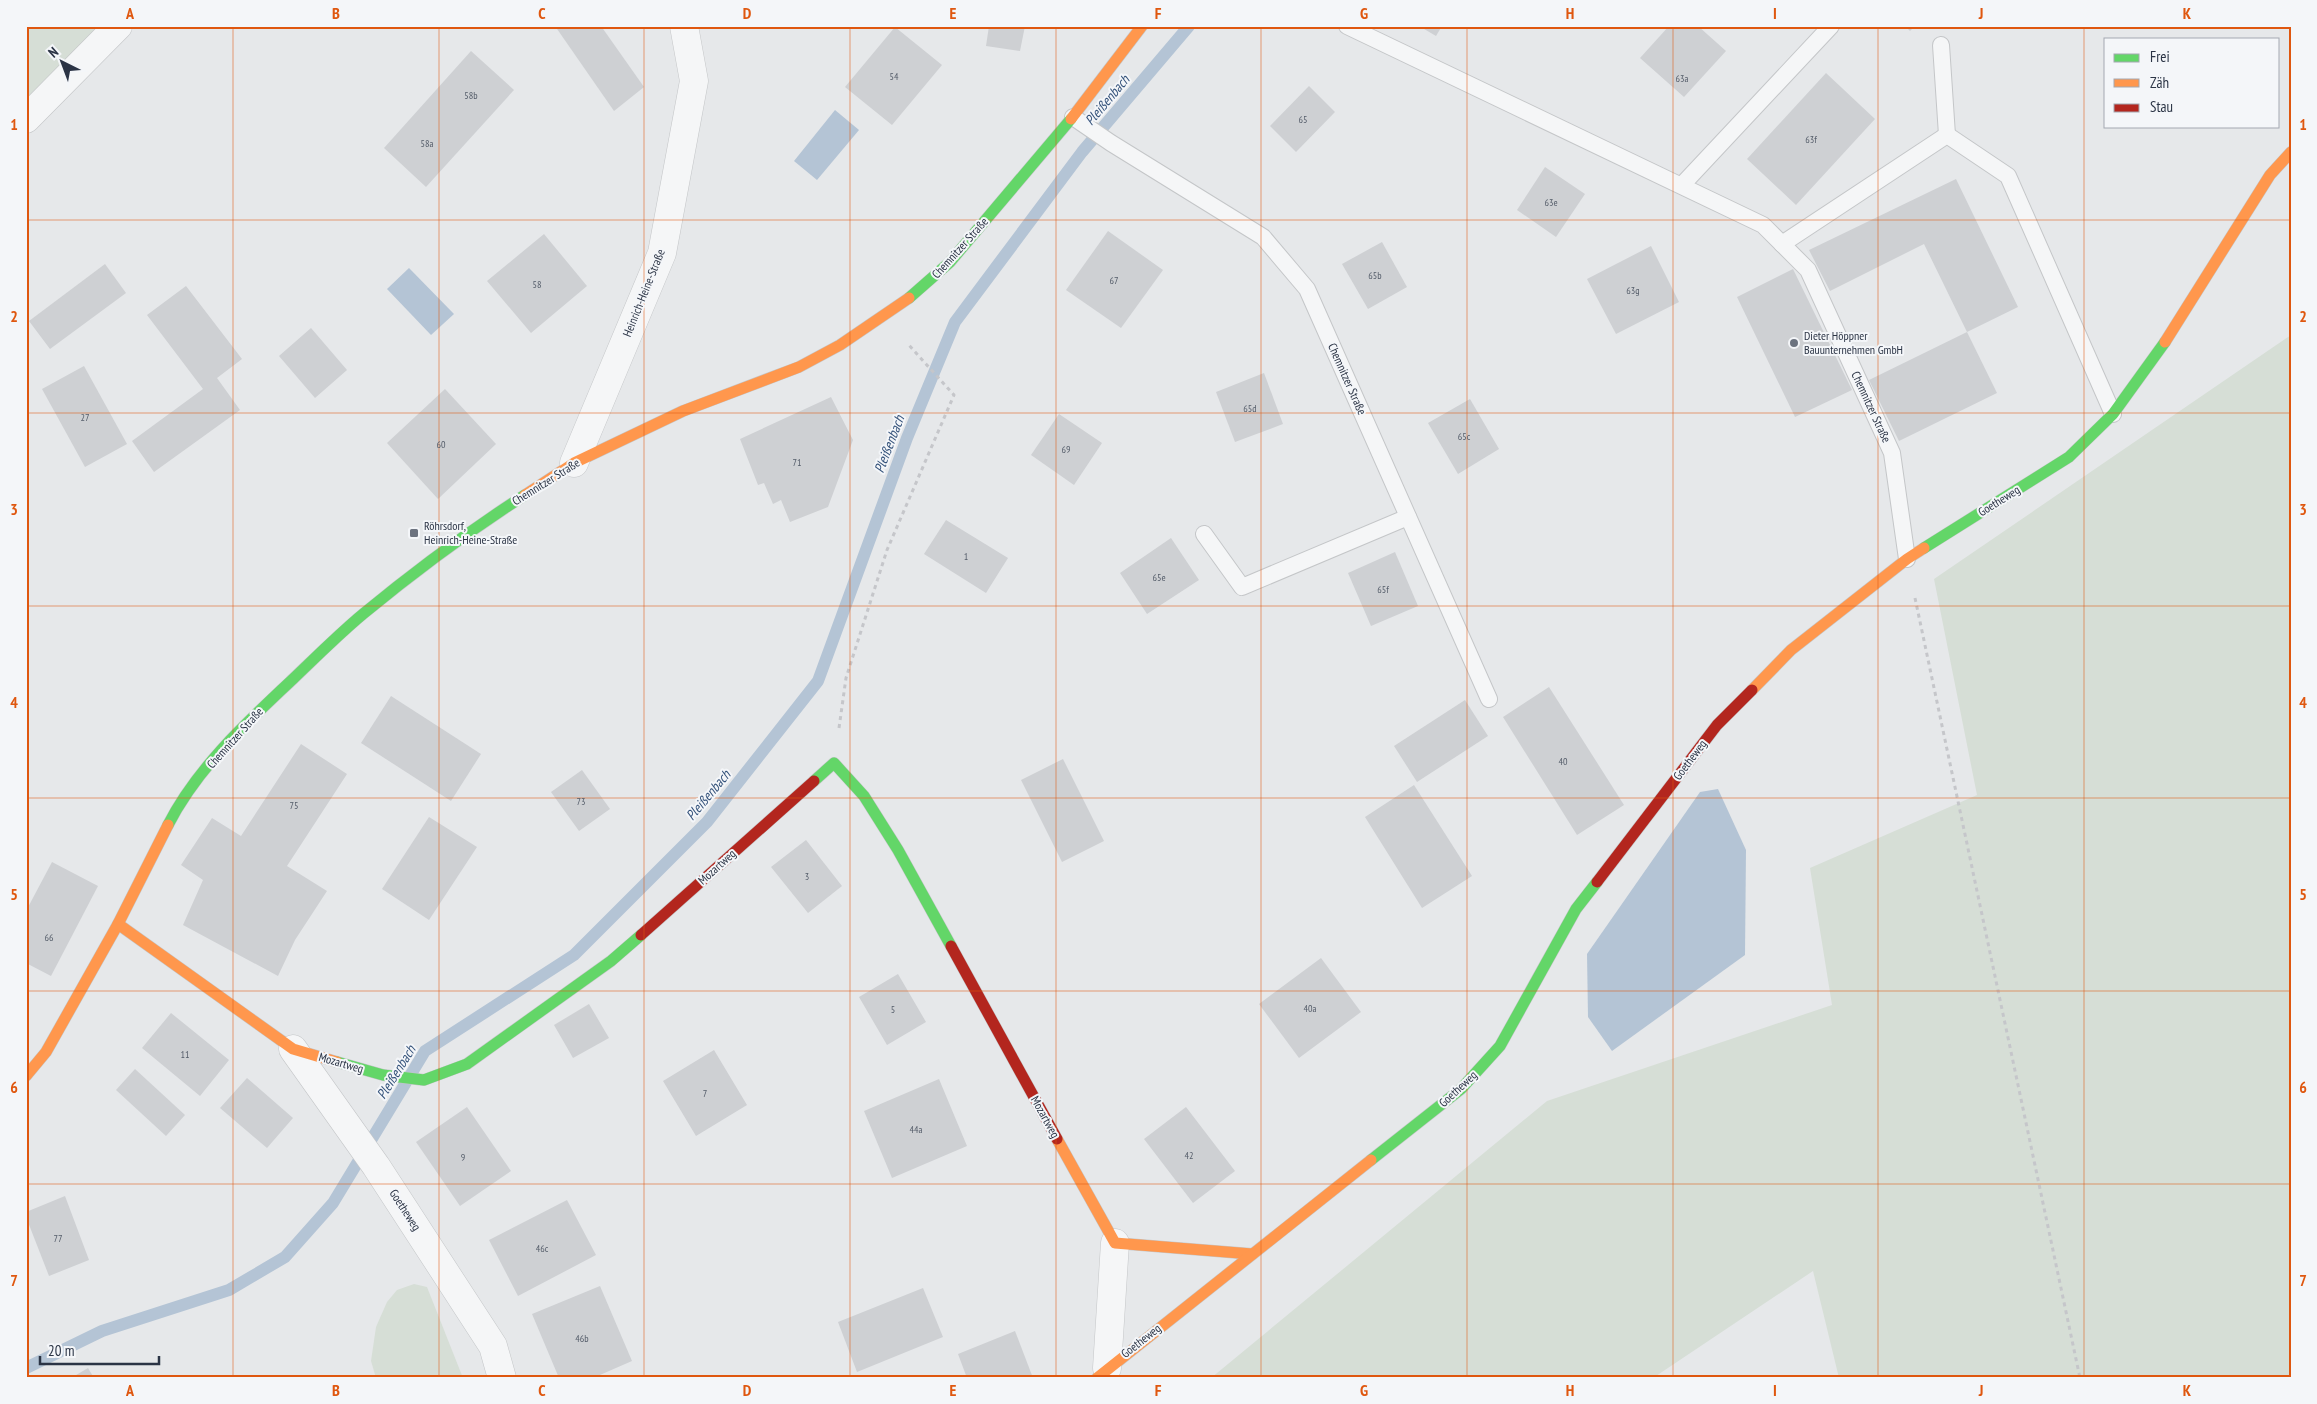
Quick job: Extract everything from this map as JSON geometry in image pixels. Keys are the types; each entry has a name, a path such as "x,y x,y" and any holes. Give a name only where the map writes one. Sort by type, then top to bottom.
{"street":[{"path":"26,119 118,26"},
{"name":"Heinrich-Heine-Straße","path":"574,463 662,253 694,81 684,26"},
{"name":"Chemnitzer Straße","path":"26,1076 46,1052 118,924 174,814 213,760 258,712 362,616 477,526 574,463 682,411 799,367 840,345 910,297 950,262 1079,121 1142,26"},
{"name":"Goetheweg","path":"1102,1373 1461,1089 1500,1046 1576,909 1717,725 1791,650 1907,559 2069,457 2113,414 2151,364 2270,175 2291,152"},
{"name":"Mozartweg","path":"118,924 293,1049 383,1075 424,1080 468,1064 611,961 834,763 864,796 898,850 1115,1243"},
{"name":"Goetheweg","path":"293,1049 376,1166 493,1346 502,1378"},
{"path":"1102,1373 1115,1243 1252,1254"}],"lane":[{"name":"Chemnitzer Straße","path":"1347,26 1763,225 1808,270 1892,453 1907,559"},
{"path":"1682,185 1831,26"},
{"path":"1941,45 1947,135"},
{"name":"Chemnitzer Straße","path":"1079,121 1111,143 1263,237 1308,289 1489,699"},
{"path":"1782,244 1947,135"},
{"path":"1947,135 2008,176 2113,414"},
{"path":"1204,534 1242,586 1408,517"}],"path":[{"path":"834,763 846,678 887,550 954,395 912,349"},
{"path":"1907,559 2080,1378"}],"shaded area":[{"path":"26,26 118,26 26,119"},
{"path":"2291,335 2291,1378 1839,1378 1813,1271 1653,1378 1211,1378 1547,1101 1832,1005 1810,868 1977,795 1934,579"},
{"path":"414,1284 427,1287 463,1378 376,1378 371,1361 376,1327 387,1302 397,1290"}],"water":[{"path":"835,110 859,130 817,180 794,161"},
{"path":"409,268 454,314 431,335 387,289"},
{"path":"1718,789 1746,850 1745,955 1612,1051 1588,1017 1587,954 1700,792"}],"building":[{"path":"555,26 601,26 644,87 614,111"},
{"path":"989,26 1025,26 1020,51 986,46"},
{"path":"1419,26 1442,26 1436,36"},
{"path":"1669,26 1698,26 1726,51 1684,97 1640,58"},
{"path":"1905,26 1915,26 1910,31"},
{"path":"895,27 942,65 892,125 845,87"},
{"path":"471,51 514,90 426,187 384,148"},
{"path":"1826,73 1875,119 1796,205 1747,159"},
{"path":"1309,86 1335,112 1296,152 1270,126"},
{"path":"1545,167 1585,194 1556,237 1517,210"},
{"path":"1956,179 2018,307 1967,332 1924,244 1830,291 1809,250"},
{"path":"1108,231 1163,270 1121,328 1066,290"},
{"path":"544,234 587,286 531,333 487,281"},
{"path":"1382,242 1407,287 1368,309 1342,264"},
{"path":"1651,246 1679,302 1616,334 1587,279"},
{"path":"105,264 126,293 50,349 29,321"},
{"name":"Dieter Höppner Bauunternehmen GmbH","path":"1793,269 1852,390 1795,417 1737,297"},
{"path":"186,286 242,359 217,378 240,410 154,472 132,441 203,389 147,315"},
{"path":"311,328 347,370 315,398 279,356"},
{"path":"1967,332 1997,393 1899,441 1869,380"},
{"path":"84,366 127,444 85,467 42,389"},
{"path":"1264,373 1283,424 1235,442 1216,392"},
{"path":"445,389 496,444 438,499 387,443"},
{"path":"831,397 853,440 828,507 790,522 781,500 773,504 764,483 758,485 740,439"},
{"path":"1470,399 1499,449 1458,474 1428,423"},
{"path":"1059,414 1102,443 1074,485 1031,455"},
{"path":"946,520 1008,558 986,593 924,554"},
{"path":"1171,538 1199,580 1147,614 1120,573"},
{"path":"1395,552 1418,606 1371,626 1348,573"},
{"path":"1549,687 1624,805 1577,835 1503,717"},
{"path":"391,696 481,754 451,801 361,743"},
{"path":"1465,700 1488,736 1417,782 1394,746"},
{"path":"301,744 347,774 287,866 327,891 295,940 278,976 183,925 203,880 181,865 212,818 241,836"},
{"path":"1063,759 1104,841 1062,862 1021,780"},
{"path":"582,770 610,809 579,831 551,792"},
{"path":"1414,785 1472,876 1422,908 1365,817"},
{"path":"429,817 477,847 429,920 382,889"},
{"path":"806,840 842,886 808,913 771,867"},
{"path":"52,862 98,886 51,976 26,963 26,911"},
{"path":"1321,958 1361,1012 1299,1058 1259,1004"},
{"path":"898,974 926,1022 887,1045 859,997"},
{"path":"589,1004 609,1038 573,1058 554,1025"},
{"path":"171,1013 229,1060 200,1096 142,1048"},
{"path":"714,1050 747,1105 696,1136 663,1081"},
{"path":"135,1069 185,1115 166,1136 116,1090"},
{"path":"247,1078 293,1118 267,1148 220,1108"},
{"path":"939,1079 967,1146 892,1178 864,1111"},
{"path":"467,1107 511,1171 460,1206 416,1142"},
{"path":"1186,1107 1235,1171 1193,1203 1144,1139"},
{"path":"65,1196 89,1260 49,1276 26,1217 26,1212"},
{"path":"567,1200 596,1255 518,1296 489,1240"},
{"path":"600,1286 632,1361 593,1378 559,1378 532,1314"},
{"path":"923,1288 943,1337 857,1372 838,1322"},
{"path":"1015,1331 1033,1378 967,1378 958,1354"},
{"path":"88,1368 94,1378 71,1378"}],"waterway":[{"name":"Pleißenbach","path":"26,1368 102,1331 229,1290 285,1257 333,1203 425,1051 574,955 707,822 818,681 907,438 955,322 1082,152 1189,26"}],"traffic: fast":[{"path":"909,298 950,262 1071,119"},
{"path":"1924,548 2069,457 2113,414 2165,342"},
{"path":"168,825 193,784 224,747 336,638 422,567 525,495"},
{"path":"814,781 834,763 864,796 898,850 951,946"},
{"path":"1371,1160 1461,1089 1500,1046 1576,909 1597,882"},
{"path":"337,1062 383,1075 424,1080 467,1064 611,961 641,935"}],"traffic: slow":[{"path":"1071,119 1142,26"},
{"path":"2165,342 2270,175 2291,152"},
{"path":"525,495 574,463 683,411 799,367 840,345 909,298"},
{"path":"1752,690 1791,650 1907,559 1924,548"},
{"path":"26,1076 46,1052 118,924 168,825"},
{"path":"118,924 293,1049 337,1062"},
{"path":"1057,1139 1115,1243 1252,1254"},
{"path":"1097,1378 1371,1160"}],"traffic: jam":[{"path":"1597,882 1717,725 1752,690"},
{"path":"641,935 814,781"},
{"path":"951,946 1057,1139"}],"place":[{"name":"Dieter Höppner Bauunternehmen GmbH","path":"1794,343"},
{"name":"Röhrsdorf, Heinrich-Heine-Straße","path":"414,533"}]}
